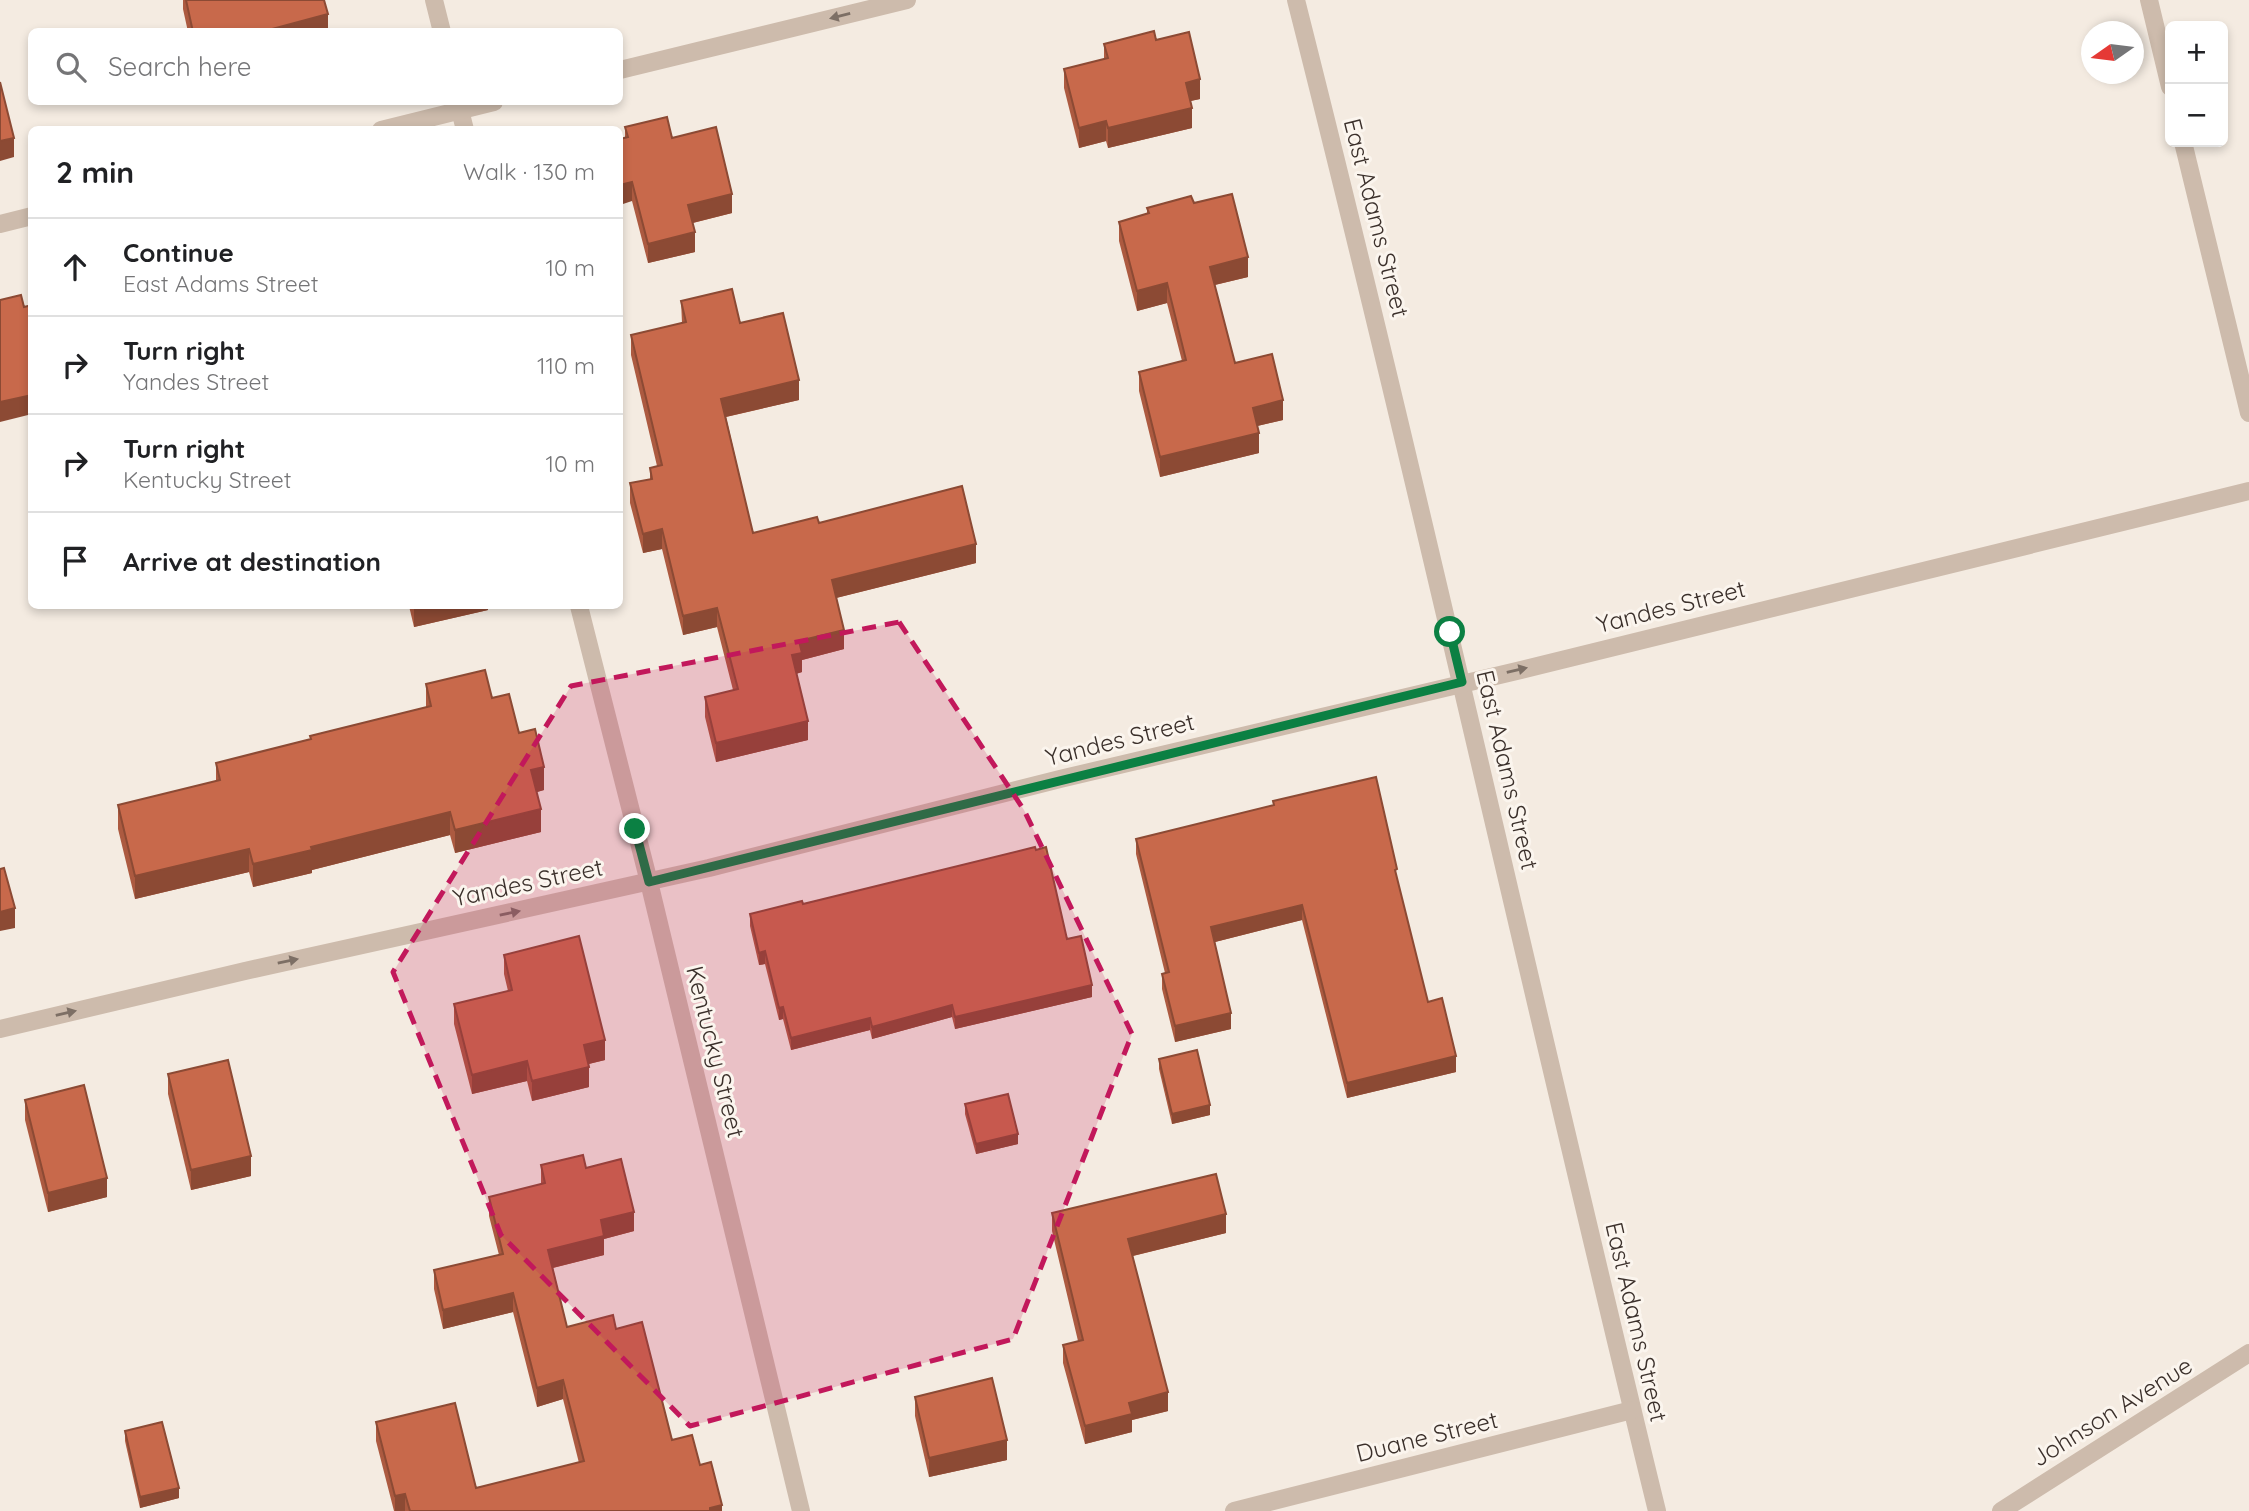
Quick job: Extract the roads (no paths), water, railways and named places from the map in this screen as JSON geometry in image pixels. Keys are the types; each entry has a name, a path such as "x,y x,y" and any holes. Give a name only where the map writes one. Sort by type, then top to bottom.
{"street":[{"path":"434,0 441,28"},
{"path":"623,69 907,0"},
{"name":"East Adams Street","path":"1296,0 1373,302 1657,1511"},
{"path":"2149,0 2169,84"},
{"path":"395,126 459,106 464,126"},
{"path":"2184,147 2249,413"},
{"path":"0,224 28,217"},
{"name":"Yandes Street","path":"0,1029 245,971 649,882 2249,491"},
{"name":"Kentucky Street","path":"580,609 649,882 801,1511"},
{"name":"Johnson Avenue","path":"2001,1511 2249,1353"},
{"name":"Duane Street","path":"1234,1511 1632,1410"}]}
